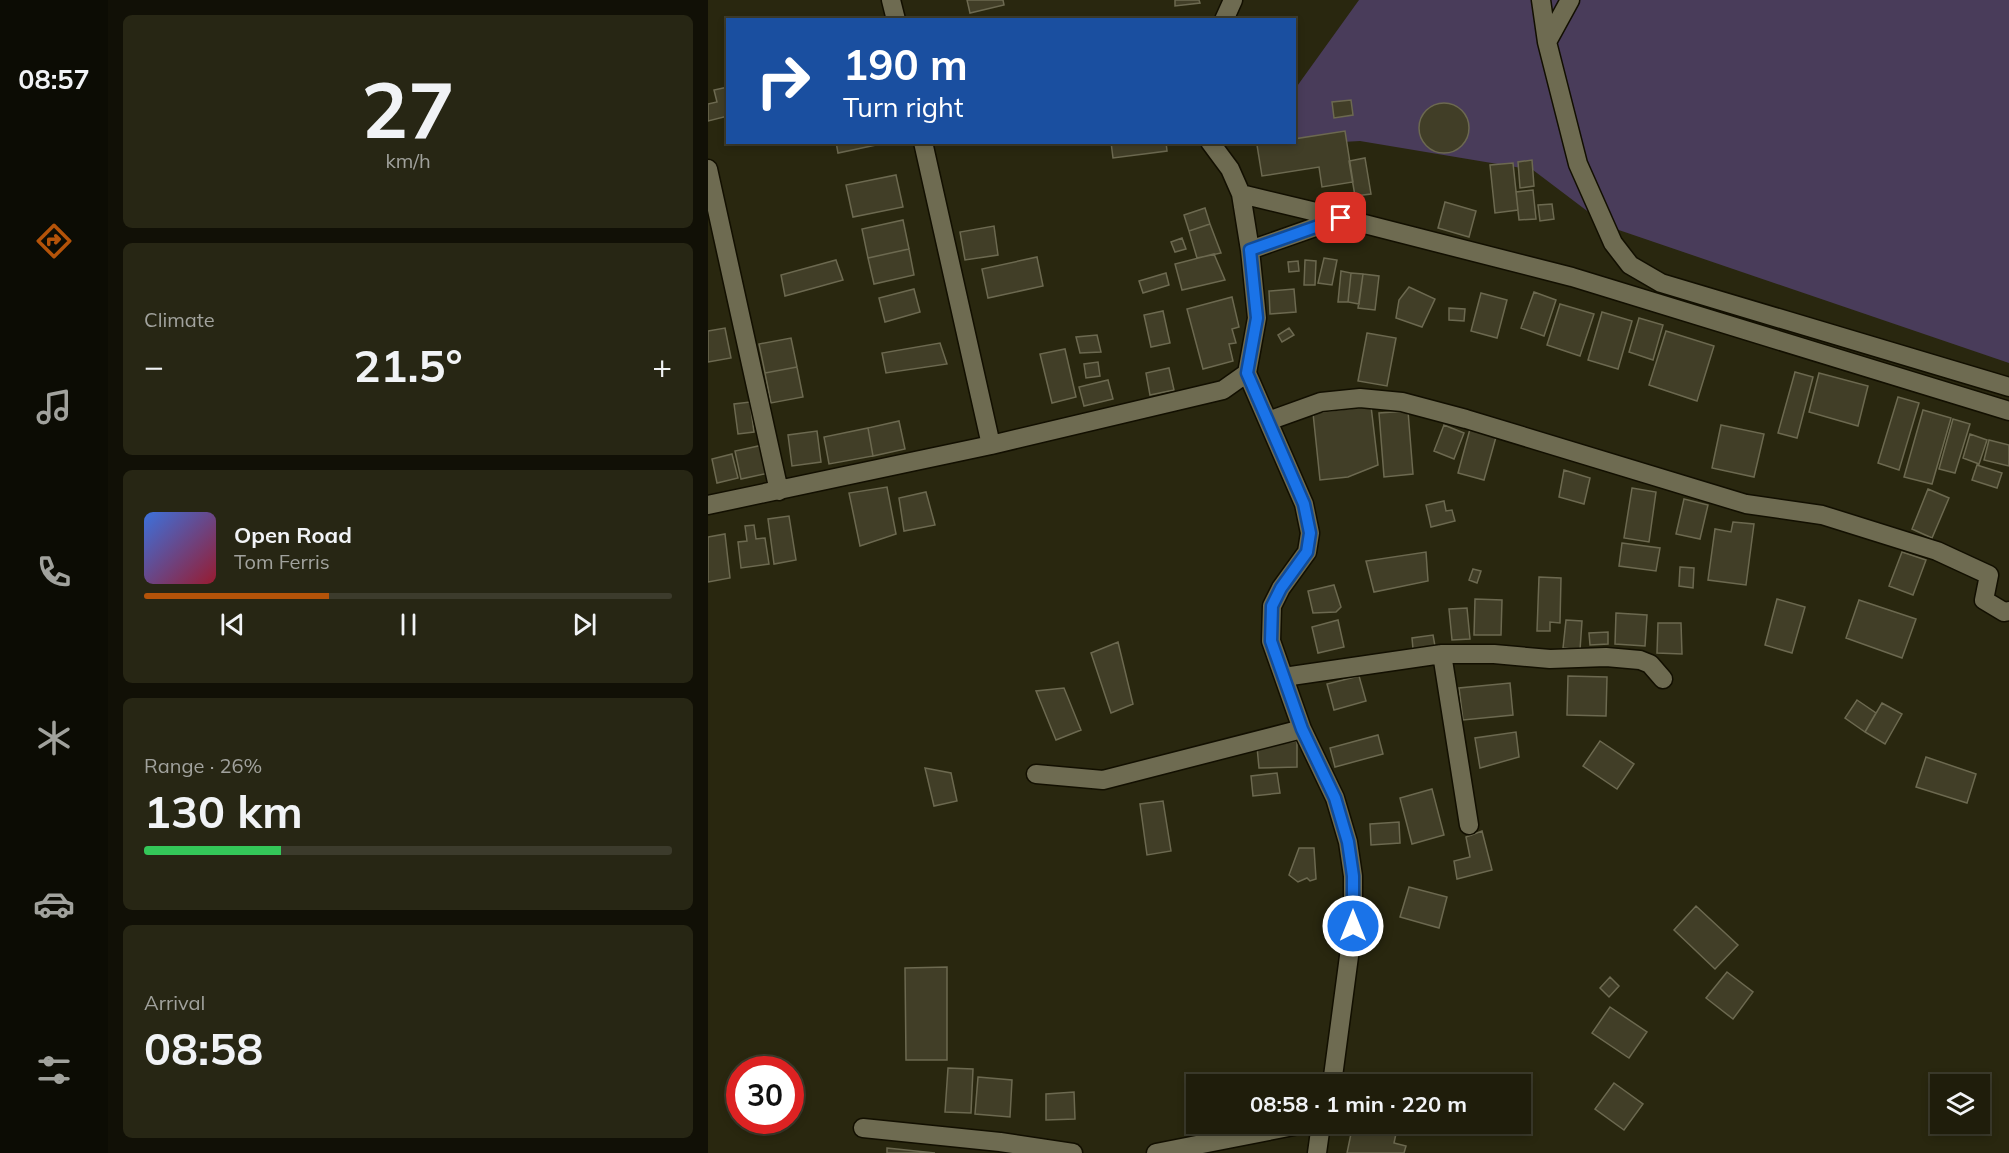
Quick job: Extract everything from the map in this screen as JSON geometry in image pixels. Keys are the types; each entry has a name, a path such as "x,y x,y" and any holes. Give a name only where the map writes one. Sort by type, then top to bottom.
{"street":[{"path":"891,0 896,18"},
{"path":"1225,18 1233,0"},
{"path":"1542,0 1547,42 1578,164 1613,243 1630,265 1660,283 2009,387"},
{"path":"1547,42 1570,0"},
{"path":"923,144 991,445"},
{"path":"1211,144 1230,169 1241,194 1250,250 1257,318 1247,373 1304,504 1310,533 1307,552 1281,588 1272,606 1271,641 1302,729 1335,798 1348,842 1353,876 1353,926 1333,1074"},
{"path":"708,169 779,491"},
{"path":"1241,194 1572,277 2009,411"},
{"path":"1250,250 1341,218"},
{"path":"708,505 991,445 1223,390 1247,373"},
{"path":"1268,421 1321,402 1360,398 1401,402 1477,422 1746,504 1822,515 1937,551 1989,574 1984,600 2004,612 2009,611"},
{"path":"1284,677 1442,654 1494,654 1550,659 1606,657 1640,660 1650,664 1664,680"},
{"path":"1442,654 1469,825"},
{"path":"1036,774 1103,780 1302,729"},
{"path":"863,1128 1000,1142 1073,1153"},
{"path":"1156,1153 1253,1134"},
{"path":"1317,1153 1320,1134"}],"shaded area":[{"path":"1359,0 2009,0 2009,363 1607,226 1533,170 1360,141 1268,146 1269,144 1296,144 1296,88"}],"building":[{"path":"967,0 1003,0 1004,5 970,13"},
{"path":"1175,0 1199,0 1200,3 1175,6"},
{"path":"726,87 726,116 708,121 708,104 717,102 714,90"},
{"path":"1351,100 1353,115 1334,118 1332,102"},
{"path":"1439,103 1449,103 1462,110 1469,123 1469,133 1462,146 1449,153 1439,153 1430,149 1423,142 1419,133 1419,123 1423,114 1430,107"},
{"path":"1345,131 1353,182 1322,187 1319,167 1262,176 1257,145 1296,144 1296,139"},
{"path":"836,144 881,144 838,153"},
{"path":"1111,144 1166,144 1167,151 1113,158"},
{"path":"1365,158 1371,194 1355,196 1349,161"},
{"path":"1532,160 1534,186 1520,188 1518,162"},
{"path":"1513,163 1518,210 1495,213 1490,165"},
{"path":"896,175 903,207 853,217 846,185"},
{"path":"1533,190 1536,219 1519,220 1516,192"},
{"path":"1445,202 1476,211 1469,237 1438,228"},
{"path":"1552,204 1554,219 1540,221 1538,205"},
{"path":"1205,208 1210,224 1189,231 1184,215"},
{"path":"903,220 909,249 868,258 862,229"},
{"path":"1210,224 1221,253 1197,258 1189,231"},
{"path":"994,226 998,255 965,260 960,232"},
{"path":"1182,238 1186,249 1175,252 1171,242"},
{"path":"909,249 914,275 874,284 868,258"},
{"path":"1214,254 1225,280 1182,290 1175,264"},
{"path":"1037,257 1043,286 988,298 982,269"},
{"path":"1324,258 1337,260 1332,285 1318,283"},
{"path":"836,260 843,280 785,296 781,275"},
{"path":"1305,260 1316,261 1315,285 1304,285"},
{"path":"1298,261 1299,271 1289,272 1288,262"},
{"path":"1341,271 1351,273 1348,302 1338,302"},
{"path":"1166,273 1169,285 1143,293 1139,281"},
{"path":"1351,273 1363,274 1359,304 1348,302"},
{"path":"1363,274 1379,276 1375,310 1358,308"},
{"path":"1409,287 1435,299 1422,327 1396,318 1399,300"},
{"path":"914,289 920,312 885,322 879,298"},
{"path":"1294,289 1296,312 1270,314 1269,291"},
{"path":"1534,292 1556,300 1544,336 1521,328"},
{"path":"1481,293 1507,300 1497,338 1471,331"},
{"path":"1232,297 1239,327 1232,329 1236,343 1229,344 1233,361 1203,369 1187,309"},
{"path":"1560,304 1594,314 1580,356 1547,345"},
{"path":"1449,308 1465,309 1464,321 1449,320"},
{"path":"1163,311 1170,343 1151,347 1144,315"},
{"path":"1602,312 1632,321 1618,369 1588,360"},
{"path":"1639,318 1663,325 1653,360 1629,352"},
{"path":"725,328 731,358 708,362 708,331"},
{"path":"1289,328 1294,335 1282,342 1278,335"},
{"path":"1666,331 1714,346 1697,401 1649,385"},
{"path":"1367,333 1396,338 1387,386 1358,381"},
{"path":"1097,335 1101,352 1080,353 1076,337"},
{"path":"791,338 797,367 765,373 759,344"},
{"path":"940,343 947,364 886,373 882,353"},
{"path":"1065,349 1076,397 1052,403 1040,354"},
{"path":"1098,362 1100,376 1086,378 1084,364"},
{"path":"797,367 803,397 771,403 765,373"},
{"path":"1169,368 1174,390 1150,395 1146,373"},
{"path":"1795,372 1813,377 1797,438 1778,433"},
{"path":"1819,373 1868,386 1858,426 1809,412"},
{"path":"1108,380 1113,399 1084,406 1079,387"},
{"path":"1898,397 1919,403 1899,470 1878,463"},
{"path":"750,402 754,432 738,434 734,404"},
{"path":"1371,406 1378,465 1348,477 1320,480 1313,413"},
{"path":"1923,410 1951,418 1932,484 1904,477"},
{"path":"1408,411 1413,474 1384,477 1379,413"},
{"path":"1953,419 1970,424 1955,473 1939,469"},
{"path":"899,421 905,449 873,456 868,428"},
{"path":"1444,425 1464,433 1454,459 1434,451"},
{"path":"1721,425 1764,434 1754,477 1712,468"},
{"path":"868,428 873,456 829,464 824,437"},
{"path":"1470,429 1496,437 1484,480 1458,473"},
{"path":"817,431 821,462 792,466 788,435"},
{"path":"1970,434 1987,440 1979,464 1963,458"},
{"path":"1989,440 2009,445 2009,466 1984,460"},
{"path":"763,445 769,473 741,479 735,451"},
{"path":"732,454 738,478 717,483 712,459"},
{"path":"1977,465 2002,473 1997,488 1972,480"},
{"path":"1564,470 1590,478 1584,504 1559,497"},
{"path":"887,487 896,534 860,546 849,493"},
{"path":"1632,488 1656,492 1649,542 1624,538"},
{"path":"1928,489 1949,498 1932,538 1912,529"},
{"path":"926,492 935,525 904,531 899,498"},
{"path":"1684,499 1708,505 1700,539 1676,534"},
{"path":"1444,501 1446,511 1452,510 1455,521 1431,527 1426,505"},
{"path":"789,516 796,560 774,564 768,519"},
{"path":"1733,522 1754,524 1746,585 1708,580 1715,529 1731,532"},
{"path":"754,525 756,539 765,538 769,564 741,568 738,542 747,541 745,526"},
{"path":"725,534 730,578 708,582 708,537"},
{"path":"1622,543 1660,548 1656,571 1619,566"},
{"path":"1426,552 1428,581 1374,592 1366,561"},
{"path":"1902,552 1926,560 1913,595 1889,586"},
{"path":"1680,567 1694,568 1693,588 1679,586"},
{"path":"1473,569 1481,571 1477,583 1469,580"},
{"path":"1539,577 1561,578 1560,623 1550,622 1550,631 1537,631"},
{"path":"1334,585 1341,607 1336,612 1313,613 1308,591"},
{"path":"1475,599 1502,600 1501,635 1474,635"},
{"path":"1777,599 1805,607 1792,653 1765,645"},
{"path":"1859,600 1916,619 1902,658 1846,638"},
{"path":"1467,608 1470,639 1452,640 1449,609"},
{"path":"1616,613 1647,615 1645,646 1615,644"},
{"path":"1338,620 1344,647 1318,653 1312,627"},
{"path":"1566,620 1582,621 1580,650 1563,648"},
{"path":"1658,623 1681,623 1682,654 1657,653"},
{"path":"1608,632 1608,644 1590,645 1589,633"},
{"path":"1433,635 1435,646 1413,649 1412,638"},
{"path":"1118,642 1133,704 1111,713 1091,653"},
{"path":"1359,676 1366,701 1334,710 1327,684"},
{"path":"1568,676 1607,677 1606,716 1567,715"},
{"path":"1510,683 1513,715 1463,720 1459,688"},
{"path":"1064,688 1081,730 1056,740 1036,691"},
{"path":"1857,700 1876,713 1865,732 1845,718"},
{"path":"1882,703 1902,714 1885,744 1865,732"},
{"path":"1516,732 1519,757 1480,768 1475,738"},
{"path":"1378,735 1383,754 1335,767 1330,748"},
{"path":"1297,741 1297,767 1259,768 1257,747"},
{"path":"1600,741 1634,764 1617,789 1583,766"},
{"path":"1926,757 1976,774 1967,803 1916,787"},
{"path":"925,768 951,773 957,801 934,806"},
{"path":"1277,773 1280,793 1253,796 1251,776"},
{"path":"1432,789 1444,835 1412,844 1400,798"},
{"path":"1163,801 1171,851 1147,855 1140,804"},
{"path":"1399,822 1400,843 1371,845 1370,824"},
{"path":"1482,831 1492,870 1457,879 1454,861 1470,857 1466,837"},
{"path":"1299,848 1314,848 1316,879 1310,881 1307,878 1298,882 1289,875"},
{"path":"1409,887 1447,897 1439,928 1400,917"},
{"path":"1696,906 1738,945 1715,969 1674,930"},
{"path":"947,967 947,1060 906,1060 905,968"},
{"path":"1727,972 1753,992 1733,1019 1706,998"},
{"path":"1610,977 1619,986 1609,997 1600,988"},
{"path":"1610,1007 1647,1032 1629,1058 1592,1033"},
{"path":"948,1068 973,1069 971,1113 945,1112"},
{"path":"978,1077 1012,1080 1010,1117 975,1114"},
{"path":"1614,1083 1643,1104 1624,1130 1595,1109"},
{"path":"1074,1092 1075,1119 1046,1120 1046,1094"},
{"path":"1351,1134 1396,1134 1394,1143 1406,1146 1404,1153 1347,1153"},
{"path":"887,1148 935,1153 887,1153"}],"route":[{"path":"1341,218 1250,250 1257,318 1247,373 1304,504 1310,533 1307,552 1281,588 1272,606 1271,641 1302,729 1335,798 1348,842 1353,876 1353,926"}]}
